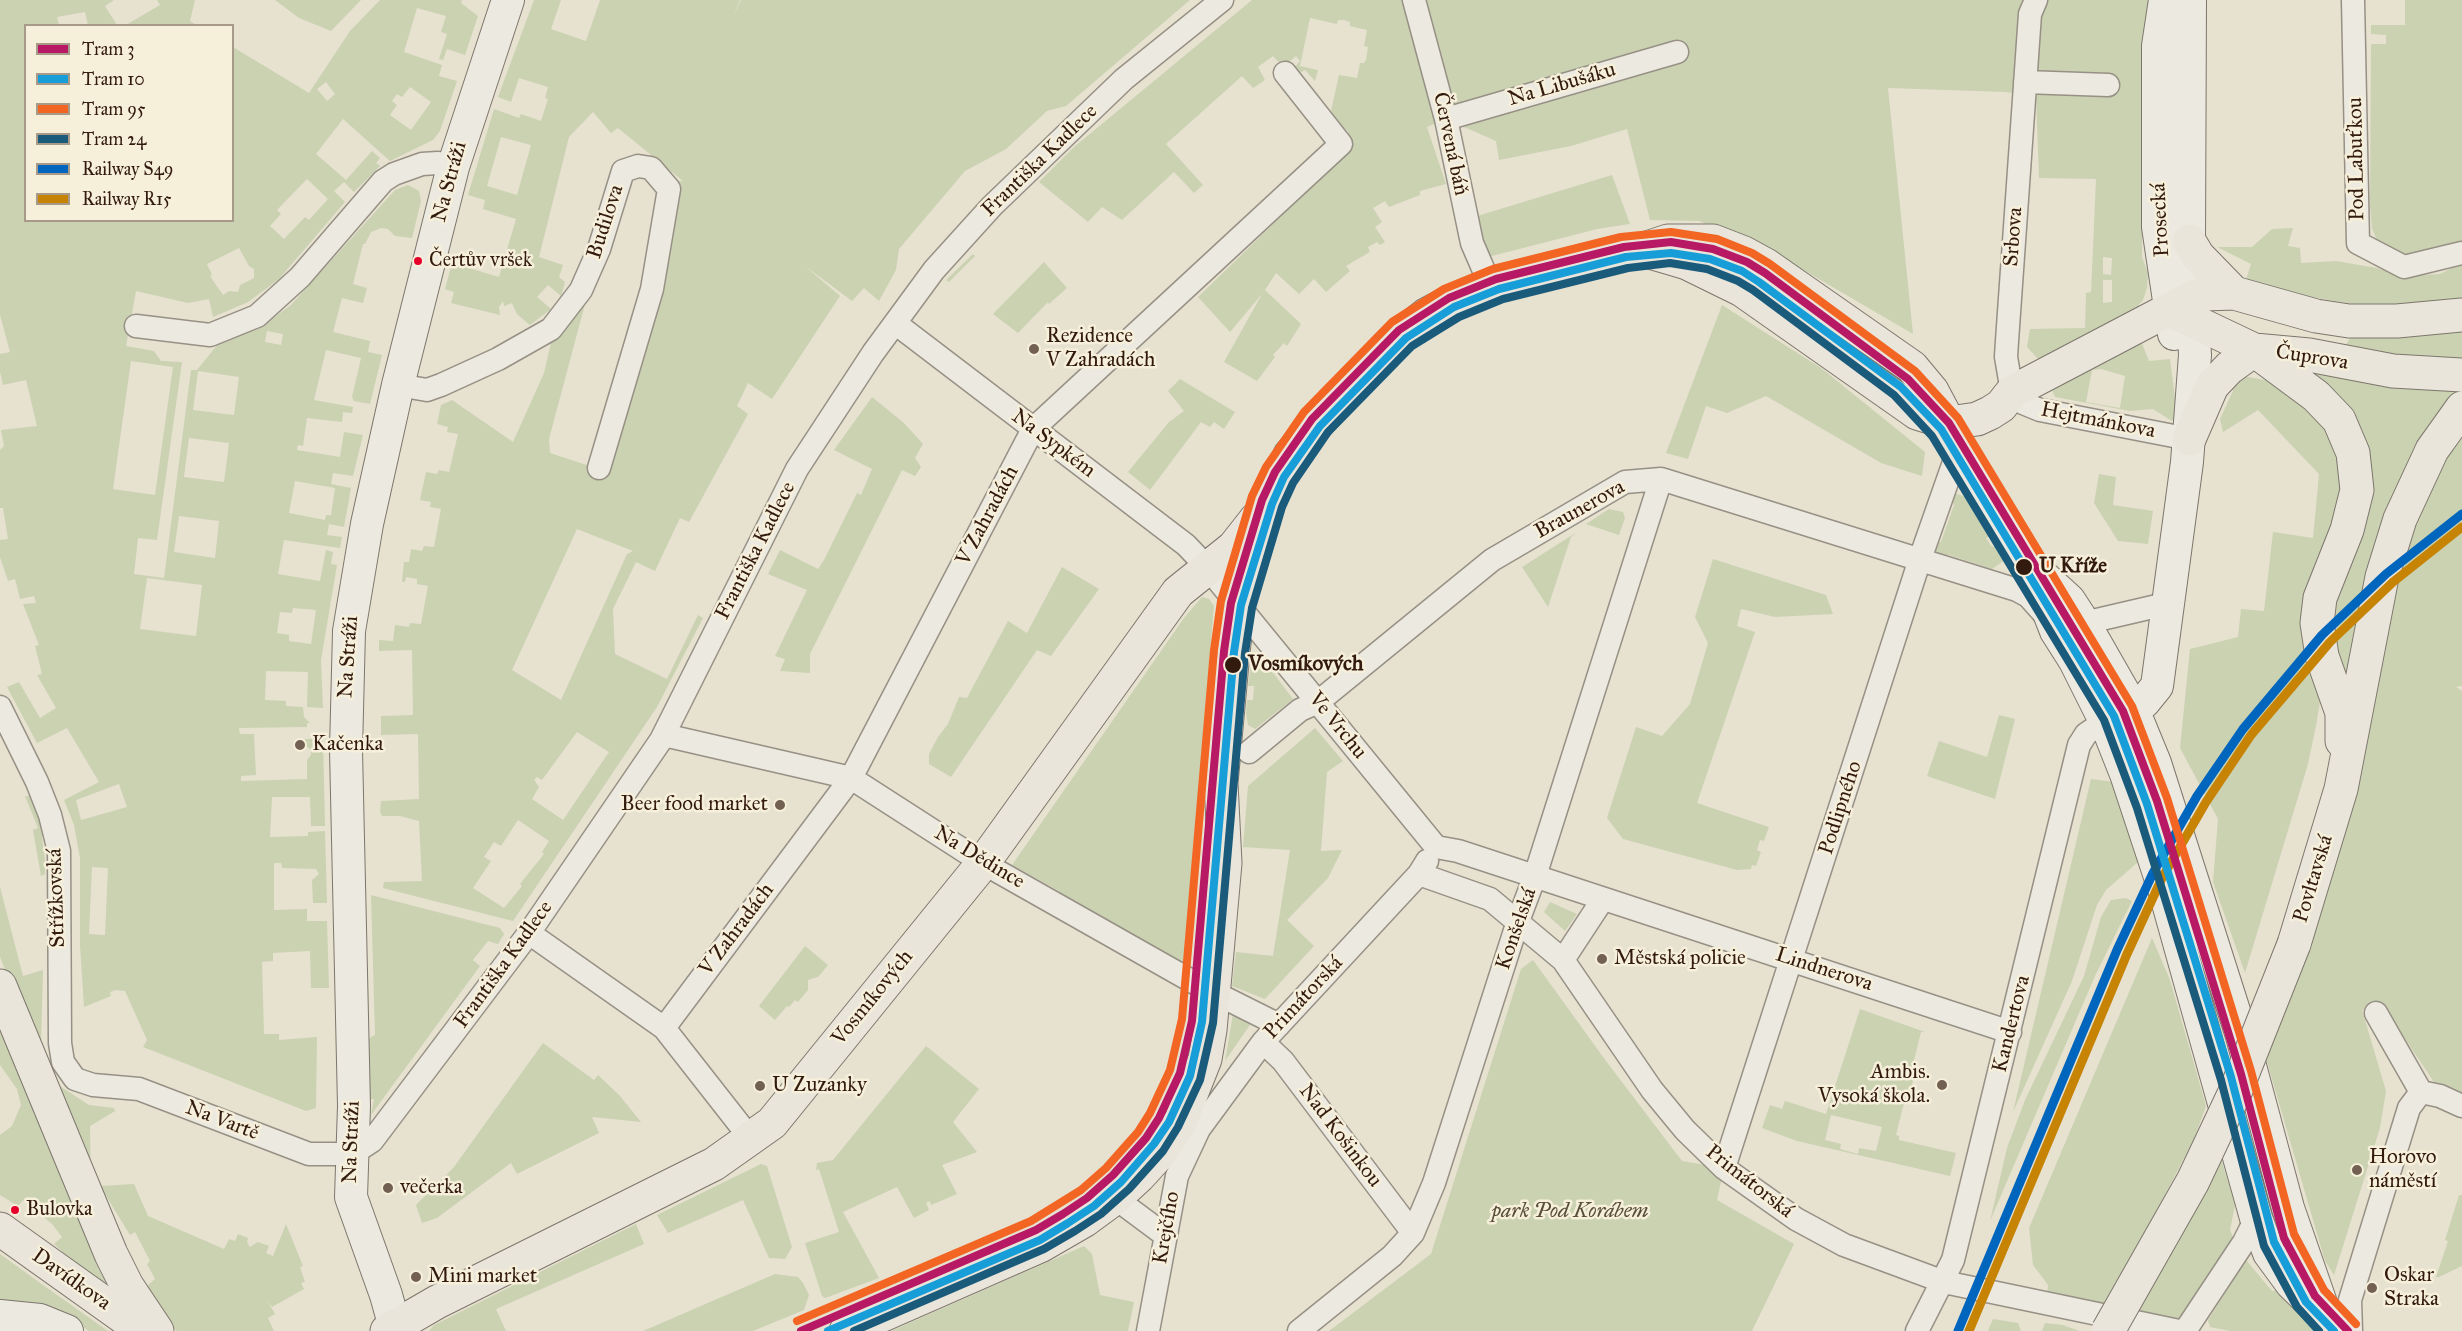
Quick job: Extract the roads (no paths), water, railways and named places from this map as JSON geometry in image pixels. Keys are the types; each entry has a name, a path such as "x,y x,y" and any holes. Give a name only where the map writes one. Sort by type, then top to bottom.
{"main road":[{"name":"Na Stráži","path":"392,1329 351,1197 354,1106 345,682 349,631 365,535 398,385 453,167 508,0"},
{"name":"Prosecká","path":"2165,0 2158,46 2158,227 2185,309"},
{"name":"Prosecká","path":"2118,714 2150,697 2157,686 2170,603 2189,439 2185,309 2189,241 2190,0"},
{"path":"2189,241 2198,256 2234,293"},
{"path":"846,1331 1040,1246 1085,1220 1115,1198 1161,1152 1181,1120 1205,1059 1215,993 1225,863 1221,783 1238,605 1263,511 1290,455 1383,351 1426,315 1452,301 1491,287 1641,250 1687,263 1742,290 1924,402 1962,430 2030,564 2070,627 2118,714 2155,763 2242,1036 2288,1208 2339,1326"},
{"name":"Čuprova","path":"1924,402 2012,392 2185,309 2215,292 2234,293 2304,314 2349,321 2397,321 2462,315"},
{"name":"Čuprova","path":"2185,309 2254,350 2309,355 2393,371 2462,375"},
{"path":"2189,439 2212,386 2229,368 2254,350 2316,396 2339,420 2353,453 2357,490 2347,530 2320,598 2317,623 2322,656 2342,713 2341,789"},
{"name":"Čuprova","path":"1962,430 2001,406 2012,392"},
{"name":"Povltavská","path":"2108,1331 2193,1181 2236,1090 2294,944 2341,789 2382,577 2400,519 2432,450 2462,408"},
{"name":"Vosmíkových","path":"392,1329 437,1302 714,1164 772,1122 983,863 1178,592 1234,547 1263,511"},
{"path":"2118,714 2126,774 2164,889 2256,1218 2270,1253 2280,1270 2339,1326"},
{"path":"0,986 81,1187 127,1286 148,1321 158,1331"},
{"path":"1161,1152 1199,1129"},
{"name":"Davídkova","path":"0,1229 134,1325"},
{"path":"127,1286 134,1325"},
{"path":"0,1316 40,1320 67,1331"}],"street":[{"name":"Františka Kadlece","path":"352,1154 372,1141 529,933 664,735 797,469 895,323 934,270 1033,165 1124,79 1222,0"},
{"name":"Červená báň","path":"1414,0 1446,119 1472,243 1491,287"},
{"name":"Srbova","path":"2012,392 2006,357 2030,14 2036,0"},
{"name":"Pod Labuťkou","path":"2354,0 2358,243 2404,267 2462,253"},
{"name":"Na Libušáku","path":"1446,119 1677,52"},
{"name":"V Zahradách","path":"664,1028 851,778 1033,429 1341,144 1285,73"},
{"path":"2025,82 2108,85"},
{"path":"136,326 210,335 257,316 283,296 383,181 394,174 422,164 438,163 453,167"},
{"name":"Budilova","path":"398,385 427,390 498,359 550,329 581,290 599,249 623,171 638,166 651,168 669,189 668,200 652,289 599,468"},
{"name":"Na Sypkém","path":"895,323 1186,545 1238,605"},
{"name":"Hejtmánkova","path":"2012,392 2023,403 2040,410 2189,439"},
{"name":"Podlipného","path":"1724,1168 1962,430"},
{"name":"Braunerova","path":"1249,752 1300,710 1318,702 1492,560 1625,482 1661,479 2017,590 2070,627"},
{"name":"Konšelská","path":"1299,1331 1392,1256 1413,1233 1434,1184 1661,479"},
{"path":"2070,627 2170,603"},
{"name":"Ve Vrchu","path":"1238,605 1436,847"},
{"name":"Střížkovská","path":"0,707 37,782 50,814 59,850 60,1043 63,1062 75,1078 93,1085"},
{"name":"Kandertova","path":"1917,1331 1932,1298 1944,1282 1953,1260 2079,745 2086,734 2118,714"},
{"name":"Na Dědince","path":"664,735 851,778 983,863 1215,993 1279,1025"},
{"name":"Lindnerova","path":"1436,847 1535,876 2010,1032"},
{"name":"Primátorská","path":"1199,1129 1263,1042 1419,874 1436,847"},
{"name":"Primátorská","path":"1419,874 1490,899 1563,960 1652,1090 1685,1130 1724,1168 1796,1219 1844,1245 1944,1282 2179,1331"},
{"path":"1563,960 1603,898"},
{"path":"529,933 664,1028 751,1139"},
{"path":"2376,1013 2421,1092 2440,1096 2462,1106"},
{"name":"Nad Košinkou","path":"1263,1042 1282,1061 1413,1233"},
{"name":"Na Vartě","path":"93,1085 139,1089 309,1154 352,1154"},
{"path":"2339,1326 2350,1300 2409,1108 2421,1092"},
{"name":"Krejčího","path":"1148,1331 1177,1176 1199,1129"},
{"path":"1115,1198 1166,1236"},
{"path":"2185,1331 2244,1242 2256,1218"}],"tram line":[{"name":"95","path":"797,1321 1031,1221 1081,1190 1106,1168 1138,1132 1150,1113 1170,1070 1182,1019 1214,650 1221,601 1252,496 1266,467 1304,412 1392,322 1444,289 1493,269 1621,237 1671,232 1717,239 1752,253 1770,264 1915,371 1958,418 2132,706 2167,798 2251,1071 2294,1234 2324,1290 2356,1324"},
{"name":"3","path":"801,1331 1036,1230 1063,1214 1087,1198 1113,1175 1146,1138 1159,1118 1180,1073 1192,1021 1224,651 1231,603 1262,500 1275,472 1312,419 1399,330 1449,298 1496,279 1624,247 1671,242 1713,249 1747,262 1765,273 1908,379 1949,423 2123,711 2157,801 2241,1074 2284,1238 2315,1296 2348,1331"},
{"name":"10","path":"828,1331 1040,1240 1068,1223 1094,1206 1121,1182 1154,1144 1169,1122 1190,1076 1202,1022 1234,652 1241,605 1272,504 1284,477 1320,426 1406,338 1454,307 1499,289 1626,257 1671,253 1710,259 1742,271 1759,282 1901,387 1941,429 2114,716 2147,804 2231,1077 2274,1242 2306,1302 2334,1331"},
{"name":"24","path":"854,1331 1044,1249 1075,1231 1101,1214 1129,1189 1163,1151 1178,1127 1200,1080 1213,1023 1245,653 1252,608 1282,507 1293,483 1328,432 1412,346 1459,317 1503,299 1628,268 1670,263 1707,269 1738,281 1753,290 1894,395 1932,436 2104,720 2137,808 2221,1080 2264,1246 2297,1307 2319,1331"}],"rail line":[{"name":"S49","path":"1958,1331 2117,950 2153,873 2197,796 2243,729 2322,635 2386,574 2462,514"},
{"name":"R15","path":"1969,1331 2127,954 2162,878 2206,802 2251,735 2330,642 2393,582 2462,527"}],"place":[{"name":"Čertův vršek","path":"418,261"},
{"name":"Rezidence V Zahradách","path":"1034,349"},
{"name":"U Kříže","path":"2024,567"},
{"name":"Vosmíkových","path":"1233,665"},
{"name":"Kačenka","path":"300,745"},
{"name":"Beer food market","path":"780,805"},
{"name":"Městská policie","path":"1602,959"},
{"name":"Ambis. Vysoká škola.","path":"1942,1085"},
{"name":"U Zuzanky","path":"760,1086"},
{"name":"Horovo náměstí","path":"2357,1170"},
{"name":"večerka","path":"388,1188"},
{"name":"Bulovka","path":"15,1210"},
{"name":"Mini market","path":"416,1277"},
{"name":"Oskar Straka","path":"2372,1288"}],"park label":[{"name":"park Pod Korábem","path":"1570,1212"}]}
